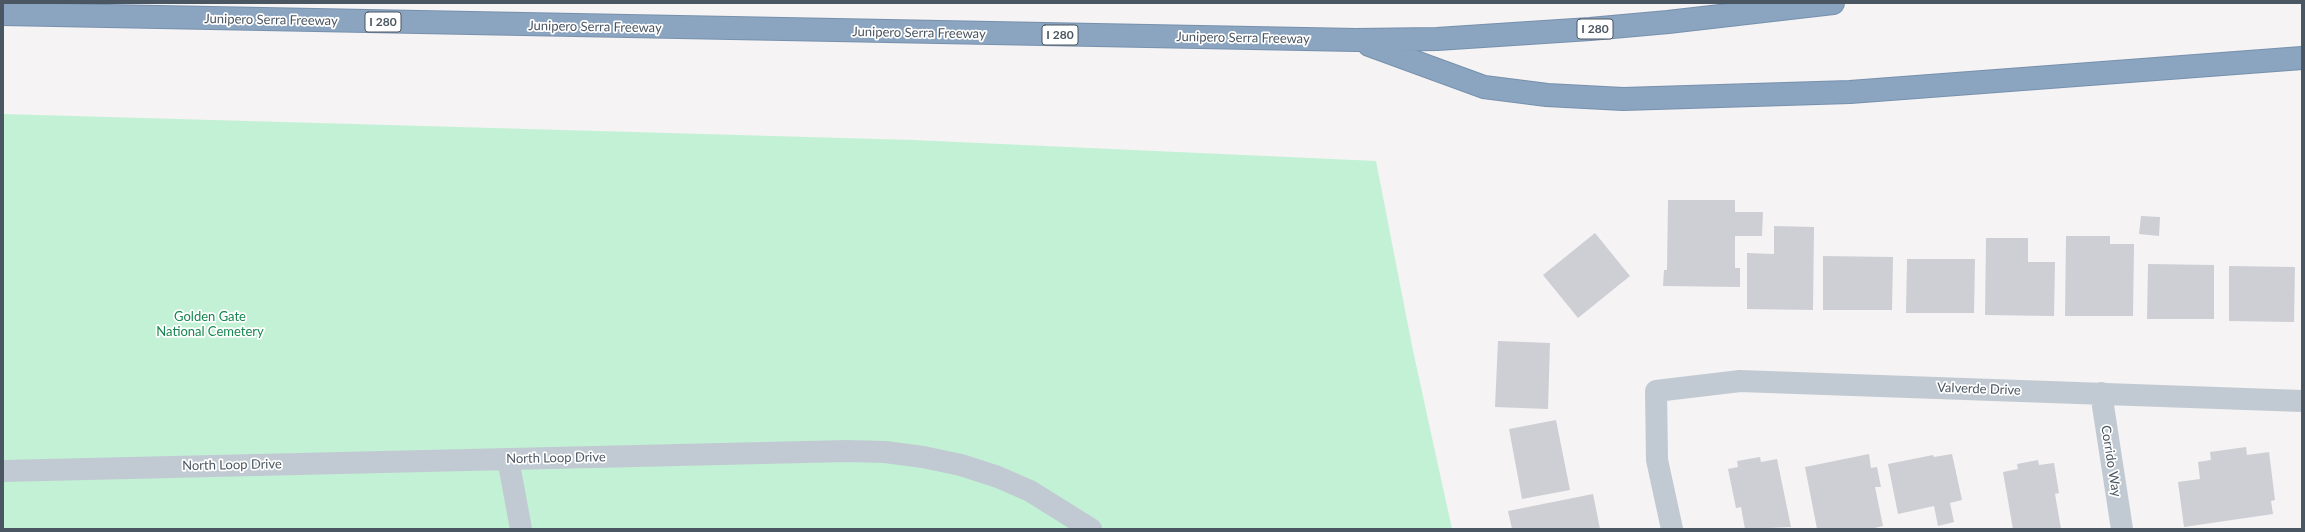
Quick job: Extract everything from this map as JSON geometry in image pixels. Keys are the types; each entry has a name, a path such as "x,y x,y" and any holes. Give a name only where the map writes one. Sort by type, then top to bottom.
{"highway":[{"name":"Junipero Serra Freeway","path":"3,14 1356,40 1460,37 1598,28 1833,3"},
{"path":"1356,40 1484,87 1548,95 1623,99 1850,92 2302,58"}],"street":[{"name":"Valverde Drive","path":"1672,529 1657,460 1656,392 1740,381 2302,401"},
{"name":"Corrido Way","path":"2101,393 2122,529"},
{"name":"North Loop Drive","path":"3,471 847,451 923,457 961,465 998,477 1030,491 1091,529"},
{"path":"508,459 521,529"}],"green space":[{"name":"Golden Gate National Cemetery","path":"3,114 913,140 1376,161 1412,346 1452,529 3,529"}],"building":[{"path":"1668,200 1735,200 1735,212 1763,212 1762,236 1735,236 1735,268 1740,268 1740,287 1663,286 1664,270 1667,270"},
{"path":"2141,216 2160,217 2159,236 2139,234"},
{"path":"1774,226 1814,227 1813,310 1747,309 1747,253 1774,254"},
{"path":"1595,233 1630,276 1578,318 1543,275"},
{"path":"2066,236 2110,236 2110,244 2134,244 2133,316 2065,316"},
{"path":"1986,238 2028,238 2028,262 2055,262 2054,316 1985,315"},
{"path":"1823,256 1893,257 1892,310 1823,310"},
{"path":"1907,259 1975,259 1974,313 1906,313"},
{"path":"2148,264 2214,265 2214,319 2147,319"},
{"path":"2229,266 2295,267 2294,322 2229,321"},
{"path":"1498,341 1550,343 1548,409 1495,407"},
{"path":"1556,420 1570,490 1522,499 1509,429"},
{"path":"2246,447 2247,455 2269,452 2275,500 2271,501 2273,514 2184,527 2178,482 2200,479 2198,462 2211,460 2210,452"},
{"path":"1869,454 1871,468 1877,467 1881,487 1875,487 1883,526 1870,529 1817,529 1805,467"},
{"path":"1952,454 1962,500 1950,503 1954,522 1938,526 1934,506 1898,514 1888,464 1933,455 1934,457"},
{"path":"1760,457 1761,462 1777,459 1791,527 1745,529 1741,507 1736,508 1728,469 1738,467 1737,461"},
{"path":"2038,460 2039,465 2054,463 2059,493 2055,494 2061,529 2013,529 2003,472 2018,469 2017,464"},
{"path":"1593,494 1600,529 1512,529 1508,511"}]}
